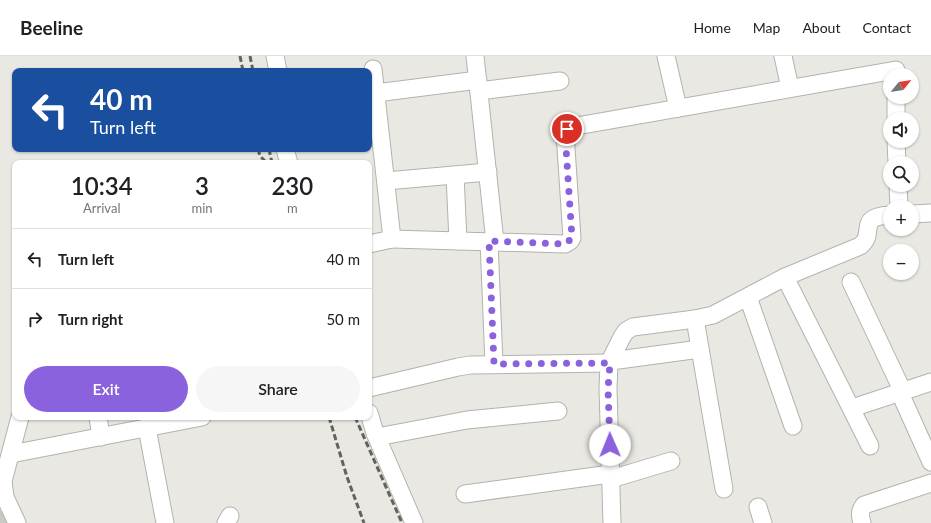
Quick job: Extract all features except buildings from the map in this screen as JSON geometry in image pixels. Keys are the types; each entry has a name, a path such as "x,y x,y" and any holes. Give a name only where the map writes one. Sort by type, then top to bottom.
{"street":[{"path":"274,56 277,68"},
{"path":"475,56 488,172 492,241 494,364"},
{"path":"666,56 678,108"},
{"path":"783,56 790,88"},
{"path":"372,243 392,239 565,244 572,238 565,133 567,129 571,127 790,88 896,67"},
{"path":"374,69 392,239"},
{"path":"376,93 478,85 560,81"},
{"path":"386,181 488,172"},
{"path":"455,175 458,241"},
{"path":"919,214 931,213"},
{"path":"612,523 608,389 610,362 622,336 626,331 633,327 695,319 713,315 785,277 860,246 866,238 868,224 870,221 883,216"},
{"path":"785,277 870,446"},
{"path":"851,282 902,392 931,462"},
{"path":"748,297 793,426"},
{"path":"695,319 724,489"},
{"path":"372,387 458,367 494,364 610,362 700,349"},
{"path":"852,408 931,382"},
{"path":"377,437 467,420 558,412"},
{"path":"17,523 5,497 3,481 19,420"},
{"path":"98,420 101,437"},
{"path":"11,454 187,420"},
{"path":"371,420 377,437 414,523"},
{"path":"147,428 165,523"},
{"path":"465,494 610,476 671,461"},
{"path":"862,523 860,510 864,505 931,483"}],"tunnel":[{"path":"0,511 6,523"}],"railway":[{"path":"240,56 242,68"},
{"path":"250,56 252,68"},
{"path":"259,152 260,156 264,160"},
{"path":"270,152 271,160"},
{"path":"330,420 347,477 364,523"},
{"path":"356,420 402,523"}],"route":[{"path":"567,129 565,133 572,238 570,241 565,244 489,241 494,364 610,363 608,389 610,445"}]}
